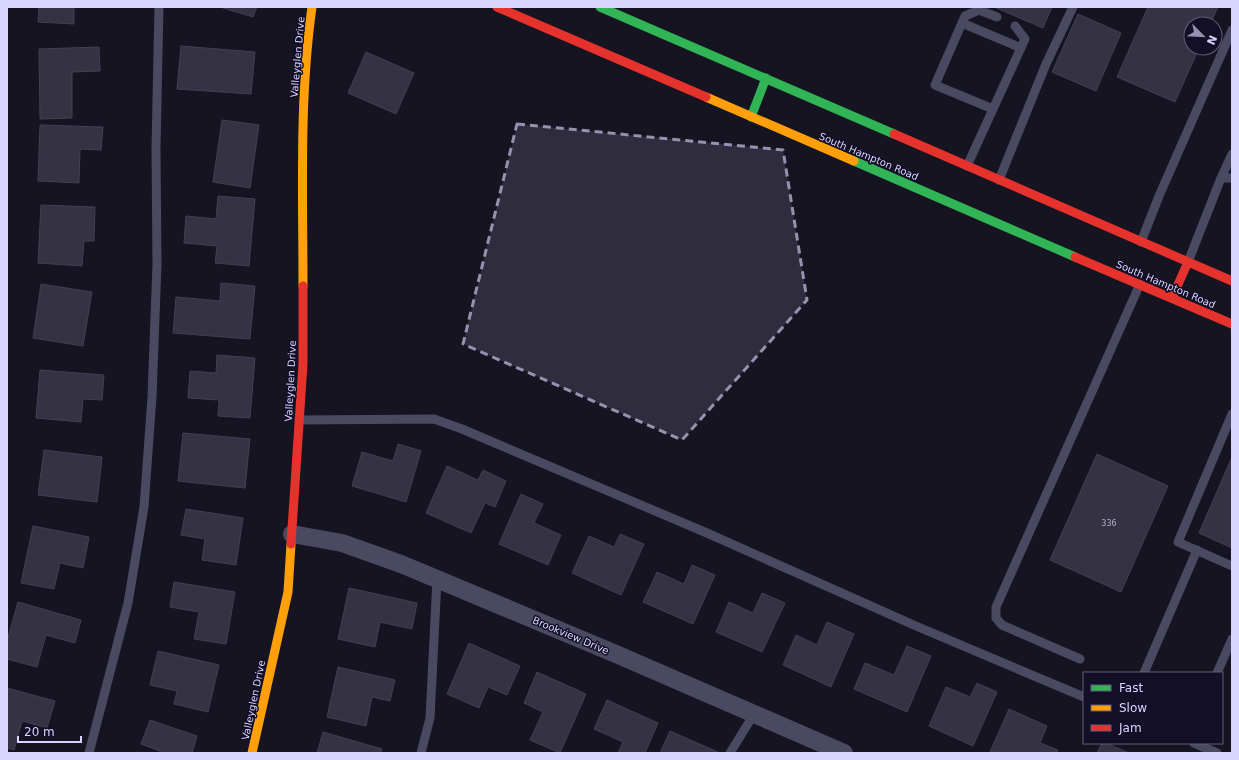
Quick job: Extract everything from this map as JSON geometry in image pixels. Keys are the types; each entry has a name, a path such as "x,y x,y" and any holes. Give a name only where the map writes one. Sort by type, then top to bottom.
{"main road":[{"name":"Valleyglen Drive","path":"252,753 288,592 303,364 303,109 308,36 312,7"},
{"name":"South Hampton Road","path":"497,7 751,118 1232,324"},
{"path":"600,7 1232,281"},
{"path":"751,118 766,78"},
{"path":"1172,298 1188,262"}],"street":[{"name":"Brookview Drive","path":"292,534 342,543 401,564 616,654 844,753"}],"lane":[{"path":"89,753 128,603 144,507 152,397 157,264 156,148 159,7"},
{"path":"999,180 1046,64 1073,7"},
{"path":"993,110 935,84 965,16 978,10 997,18"},
{"path":"962,23 1021,48"},
{"path":"967,166 1025,39 1015,26"},
{"path":"1141,242 1159,196 1232,30"},
{"path":"1188,262 1232,154"},
{"path":"1221,178 1232,178"},
{"path":"1080,659 1002,625 996,618 996,607 1140,284"},
{"path":"1232,414 1178,542 1232,566"},
{"path":"299,420 434,419 462,429 708,533 916,626 1083,697"},
{"path":"1144,672 1197,550"},
{"path":"421,753 430,718 437,579"},
{"path":"1217,672 1232,640"},
{"path":"730,753 754,714"},
{"path":"1196,744 1217,753"}],"highlighted area":[{"path":"517,124 783,150 807,300 682,440 463,344"}],"building":[{"path":"39,7 74,7 74,24 38,22"},
{"path":"220,7 257,7 253,17"},
{"path":"994,7 1052,7 1043,28"},
{"path":"1148,7 1218,7 1214,16 1183,16 1183,56 1195,56 1175,102 1117,77"},
{"path":"1078,14 1121,33 1096,91 1052,72"},
{"path":"181,46 255,52 251,94 177,89"},
{"path":"99,47 100,71 72,72 72,118 40,119 39,49"},
{"path":"366,52 414,73 396,114 348,93"},
{"path":"222,120 259,125 250,188 213,182"},
{"path":"40,125 103,127 101,150 80,149 79,183 38,181"},
{"path":"218,196 255,199 249,266 215,263 217,246 184,243 186,216 216,219"},
{"path":"41,205 95,207 94,241 84,241 82,266 38,263"},
{"path":"221,283 255,286 250,339 173,333 176,297 220,301"},
{"path":"41,284 92,292 83,346 33,338"},
{"path":"217,355 255,358 250,418 218,416 219,400 188,398 190,371 216,373"},
{"path":"40,370 104,375 102,400 83,399 81,422 36,418"},
{"path":"183,433 250,439 245,488 178,481"},
{"path":"398,444 421,451 406,502 352,486 362,452 393,461"},
{"path":"44,450 102,457 97,502 38,495"},
{"path":"1097,454 1168,486 1121,592 1050,560"},
{"path":"1232,457 1232,548 1199,533"},
{"path":"447,466 478,480 483,470 506,481 495,507 485,503 471,533 426,513"},
{"path":"521,494 543,504 534,523 561,535 548,565 499,544"},
{"path":"186,509 243,518 236,565 202,560 205,539 181,535"},
{"path":"33,526 89,537 83,568 60,563 54,589 21,583"},
{"path":"620,534 644,544 621,595 572,573 589,536 614,547"},
{"path":"692,565 715,575 693,624 643,602 657,572 684,584"},
{"path":"174,582 235,592 226,644 194,639 199,612 170,607"},
{"path":"349,588 417,603 412,629 380,622 375,647 338,639"},
{"path":"762,593 785,603 762,652 716,632 729,602 753,613"},
{"path":"18,602 81,620 75,643 46,635 37,667 7,659 7,641"},
{"path":"827,622 854,634 831,687 783,665 796,635 817,645"},
{"path":"469,643 520,666 507,695 488,687 479,708 447,694"},
{"path":"907,646 931,656 907,712 854,689 865,663 894,675"},
{"path":"158,651 219,665 208,712 174,704 177,691 150,685"},
{"path":"338,667 395,680 390,701 372,697 366,726 327,717"},
{"path":"537,672 586,694 560,753 530,740 543,712 524,703"},
{"path":"977,683 997,692 973,746 929,726 946,687 970,697"},
{"path":"7,688 55,701 47,728 22,721 14,750 7,748"},
{"path":"607,700 658,723 645,753 618,753 623,742 594,729"},
{"path":"1009,709 1047,726 1040,743 1058,750 1057,753 990,752"},
{"path":"150,720 197,736 192,753 159,753 160,751 141,744"},
{"path":"670,731 720,753 660,753"},
{"path":"323,732 382,749 381,753 317,753"},
{"path":"1102,744 1108,744 1129,753 1097,753"}],"traffic: fast":[{"path":"600,7 894,134"},
{"path":"751,117 766,78"},
{"path":"854,161 1075,257"}],"traffic: slow":[{"path":"303,286 303,111 312,7"},
{"path":"706,97 854,161"},
{"path":"252,753 288,592 291,544"}],"traffic: jam":[{"path":"497,7 706,97"},
{"path":"894,134 1232,281"},
{"path":"1075,257 1232,324"},
{"path":"1172,298 1188,262"},
{"path":"291,544 303,364 303,286"}]}
